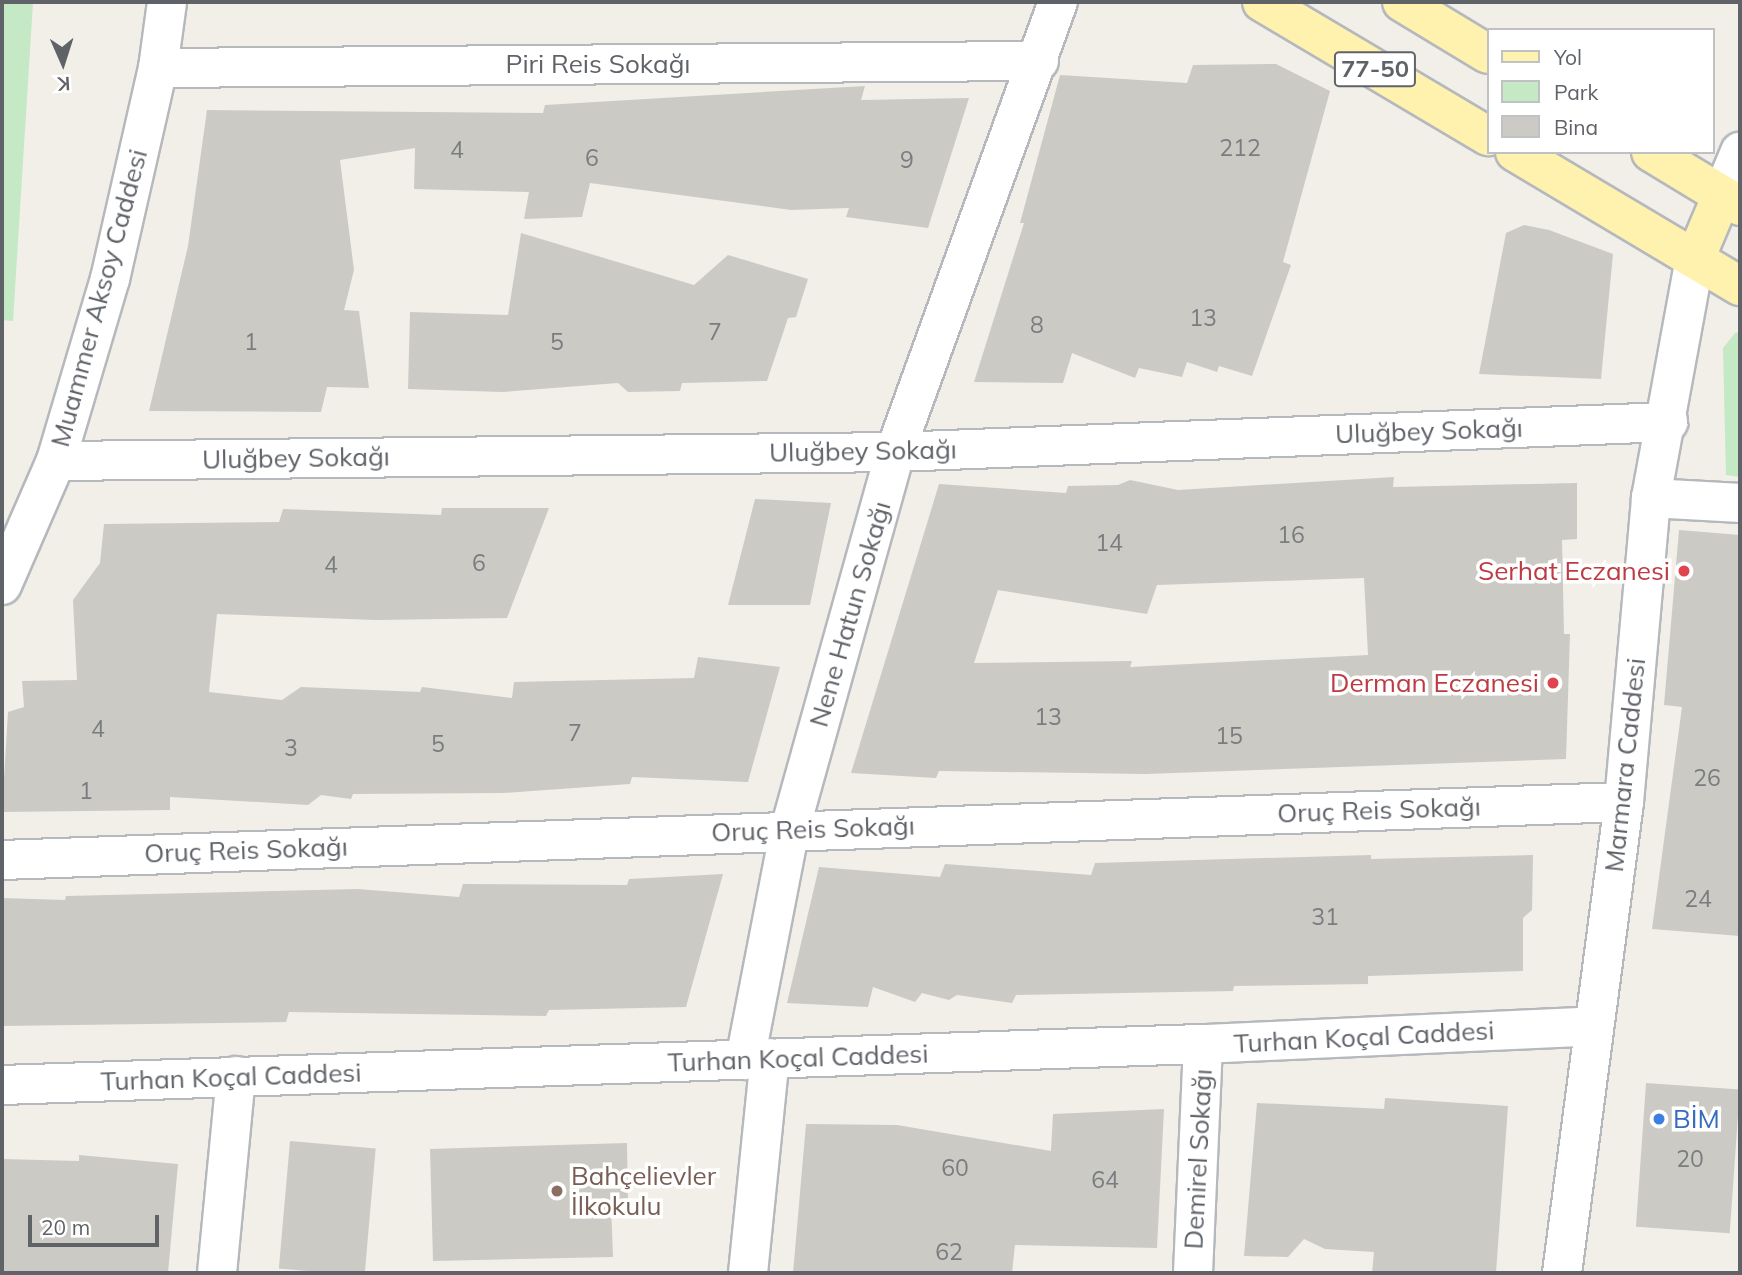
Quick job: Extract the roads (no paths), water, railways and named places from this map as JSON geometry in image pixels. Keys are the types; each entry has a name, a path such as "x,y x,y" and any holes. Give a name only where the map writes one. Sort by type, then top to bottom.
{"main road":[{"name":"77-50","path":"1262,2 1486,135"},
{"name":"77-50","path":"1402,2 1486,53"},
{"path":"1519,154 1740,286"},
{"path":"1654,154 1731,200 1695,259"}],"street":[{"name":"Muammer Aksoy Caddesi","path":"2,586 56,461 110,279 158,68 167,2"},
{"name":"Nene Hatun Sokağı","path":"748,1273 757,1059 790,829 895,452 1039,61 1058,2"},
{"name":"Piri Reis Sokağı","path":"158,68 1039,61"},
{"path":"1731,200 1740,152"},
{"name":"Marmara Caddesi","path":"1562,1273 1624,802 1651,498 1668,422 1695,259"},
{"name":"Uluğbey Sokağı","path":"56,461 895,452 1668,422"},
{"path":"1651,498 1740,503"},
{"name":"Oruç Reis Sokağı","path":"2,860 790,829 1624,802"},
{"name":"Turhan Koçal Caddesi","path":"2,1085 1203,1044 1594,1026"},
{"name":"Demirel Sokağı","path":"1193,1273 1203,1044"},
{"path":"217,1273 236,1076"}],"place":[{"name":"Serhat Eczanesi","path":"1684,571"},
{"name":"Derman Eczanesi","path":"1553,683"},
{"name":"BİM","path":"1659,1119"},
{"name":"Bahçelievler İlkokulu","path":"557,1191"}]}
